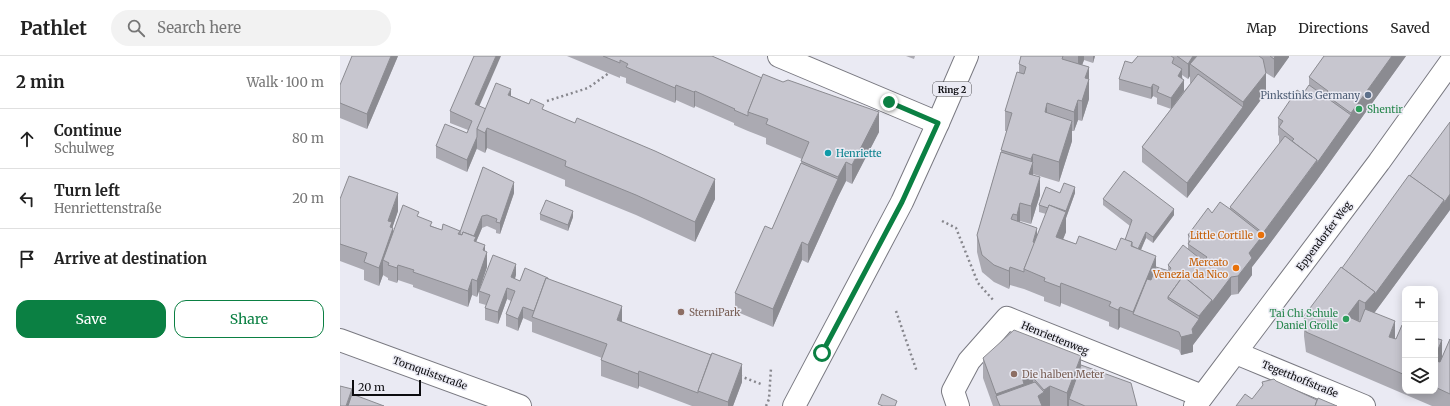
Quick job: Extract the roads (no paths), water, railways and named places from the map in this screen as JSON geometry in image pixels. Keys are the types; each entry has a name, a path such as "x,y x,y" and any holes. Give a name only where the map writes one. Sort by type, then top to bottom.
{"street":[{"path":"778,56 938,123"},
{"name":"Ring 2","path":"794,406 902,202 967,56"},
{"name":"Eppendorfer Weg","path":"1198,401 1236,353 1379,162 1450,63"},
{"name":"Henriettenweg","path":"958,406 954,391 969,362 1007,318 1198,401"},
{"name":"Tornquiststraße","path":"340,340 520,406"},
{"name":"Tegetthoffstraße","path":"1236,353 1364,406"}],"place":[{"name":"Pinkstinks Germany","path":"1368,95"},
{"name":"Shentir","path":"1359,109"},
{"name":"Henriette","path":"828,153"},
{"name":"Little Cortille","path":"1261,235"},
{"name":"Mercato Venezia da Nico","path":"1236,268"},
{"name":"SterniPark","path":"681,312"},
{"name":"Tai Chi Schule Daniel Grolle","path":"1346,319"},
{"name":"Die halben Meter","path":"1014,374"}]}
